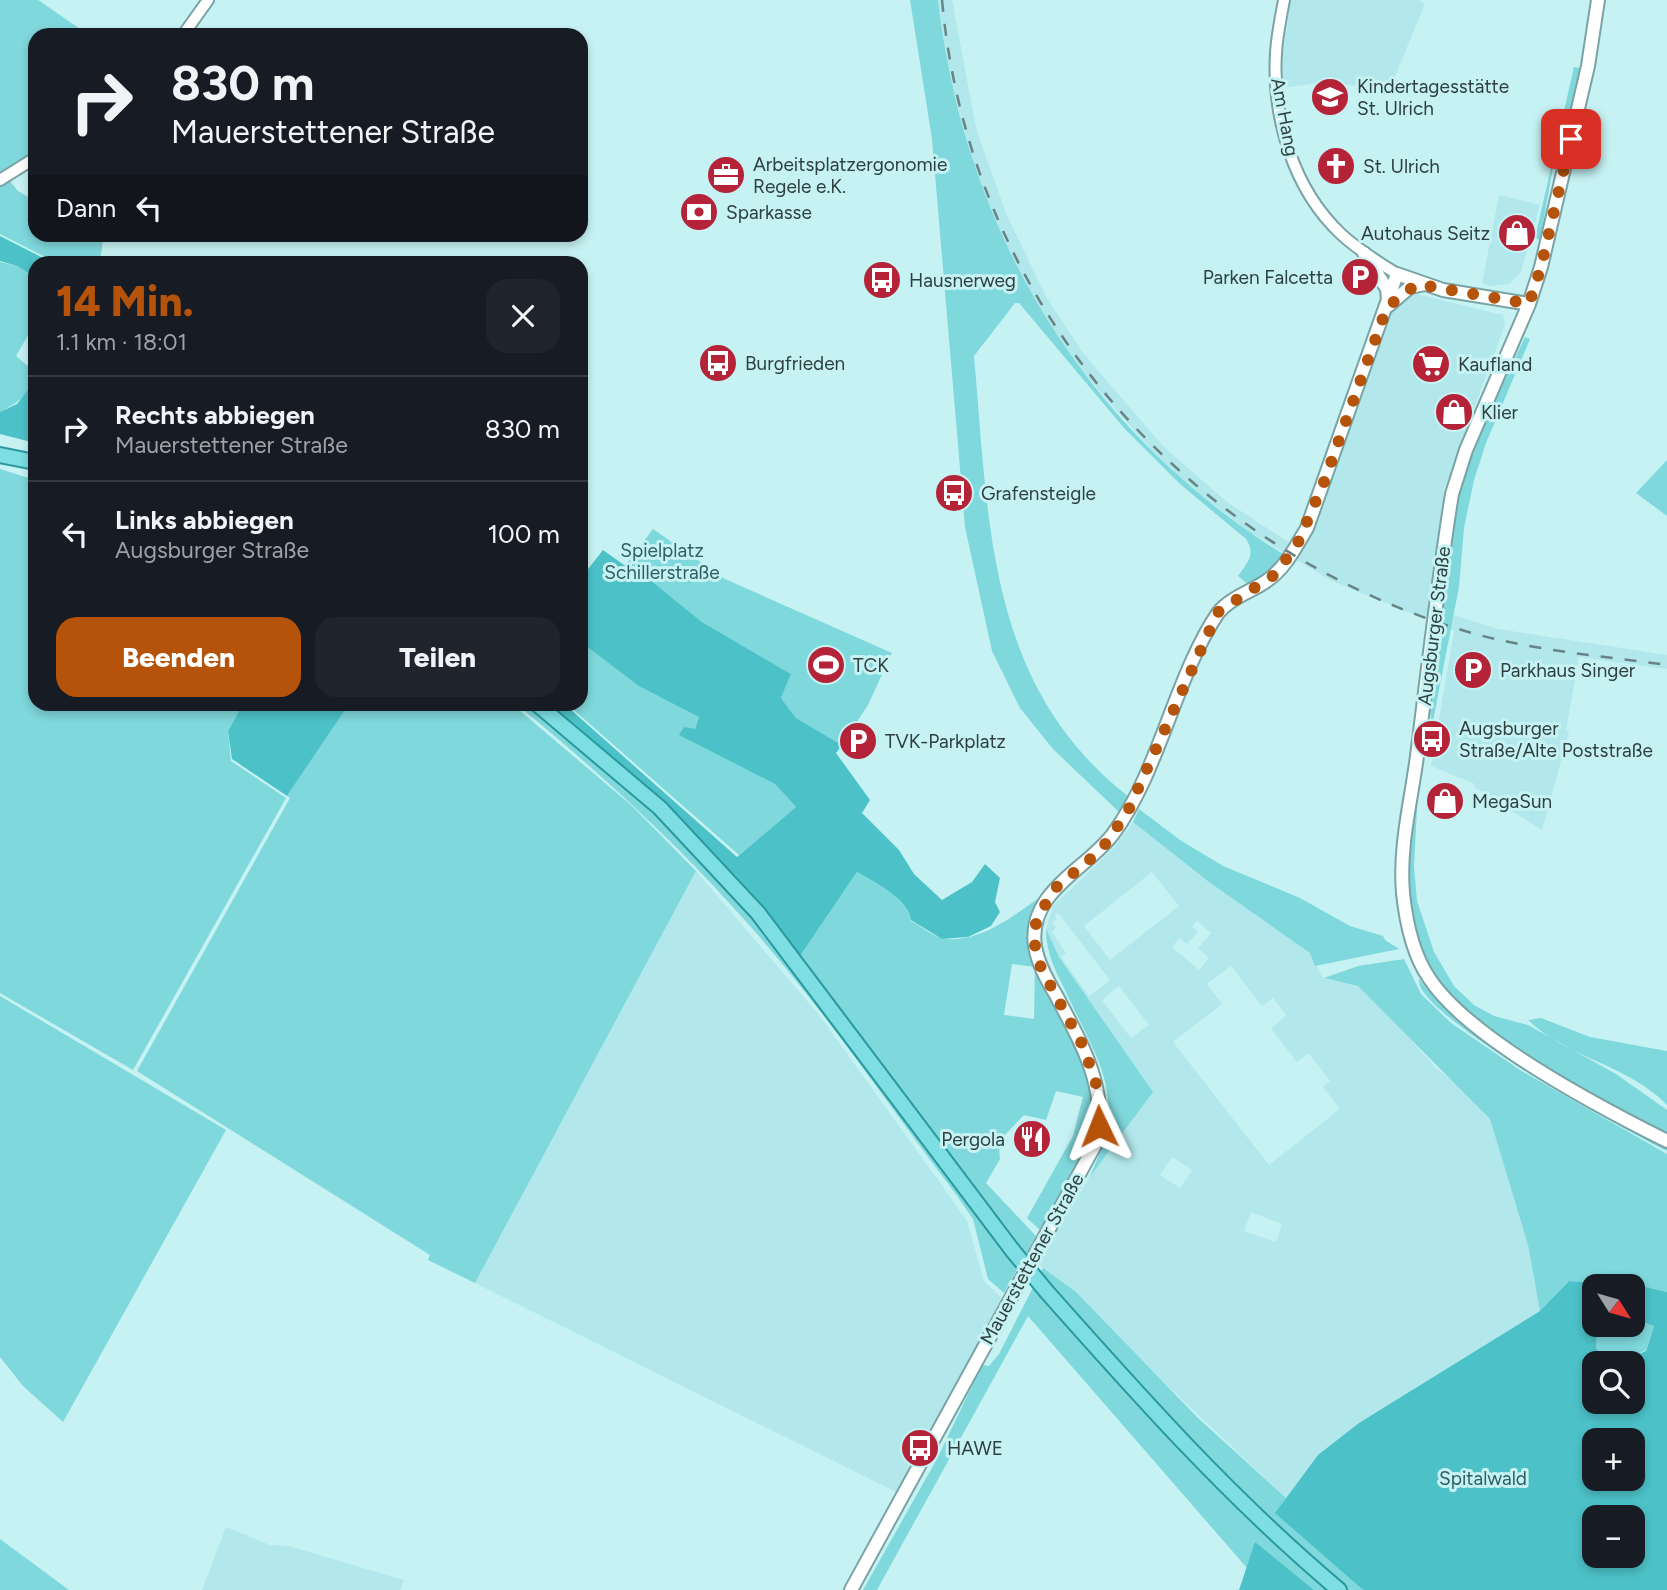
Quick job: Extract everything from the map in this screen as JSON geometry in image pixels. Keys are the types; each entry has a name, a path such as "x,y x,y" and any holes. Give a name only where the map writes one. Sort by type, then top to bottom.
{"main road":[{"name":"Augsburger Straße","path":"1598,0 1588,66 1563,179 1529,304 1466,450 1452,494 1402,860 1408,927 1428,977 1462,1015 1526,1061 1667,1141"},
{"path":"1364,253 1387,289 1387,304"},
{"path":"1397,274 1453,292 1529,304"},
{"name":"Mauerstettener Straße","path":"850,1590 1095,1145 1100,1118 1095,1079 1082,1044 1041,968 1035,947 1036,922 1043,904 1053,890 1101,850 1127,813 1218,612 1274,575 1297,545 1324,482 1397,274"},
{"path":"1387,304 1410,287 1425,284"},
{"path":"0,455 28,461"},
{"path":"545,711 660,808 758,914 1013,1251 1047,1292 1172,1434 1250,1511 1339,1590"}],"street":[{"path":"188,28 208,0"},
{"name":"Am Hang","path":"1284,0 1276,52 1276,87 1292,160 1299,178 1330,222 1364,253 1397,274"},
{"path":"0,180 28,162"}],"shaded area":[{"path":"938,0 952,0 976,128 1007,216 1047,298 1083,353 1163,446 1227,502 1299,549 1310,531 1392,310 1413,293 1503,315 1505,325 1444,489 1431,608 1498,629 1667,655 1667,669 1579,657 1566,730 1569,732 1542,830 1474,787 1475,784 1431,766 1454,631 1330,580 1248,531 1187,484 1154,453 1073,361 1036,305 995,223 978,179 949,75"},
{"path":"1291,0 1419,0 1425,4 1388,93 1374,88 1372,93 1357,86 1325,82 1283,88 1283,53"},
{"path":"1499,195 1540,205 1521,272 1509,284 1490,286 1482,283"},
{"path":"1133,822 1209,882 1310,953 1323,978 1358,986 1381,1006 1436,1068 1462,1088 1490,1119 1528,1245 1540,1311 1318,1455 1286,1498 1038,1263 1089,1178 1152,1092 1059,957 1046,929 1053,906 1113,849","holes":["1152,872 1179,906 1110,960 1084,926","1058,913 1110,980 1089,996 1061,957 1066,953 1052,932 1056,928 1052,922 1057,919 1055,915","1197,921 1211,933 1198,948 1209,958 1199,970 1172,947 1179,938 1187,944 1198,932 1192,927","1231,966 1262,1006 1273,998 1286,1015 1271,1029 1297,1062 1309,1053 1330,1081 1323,1087 1340,1109 1269,1165 1173,1042 1222,1004 1207,984","1119,986 1149,1025 1131,1038 1102,1000","1172,1157 1192,1170 1180,1188 1160,1175","1251,1212 1282,1224 1276,1242 1244,1231"]},
{"path":"696,871 819,1015 951,1198 967,1221 984,1281 1002,1298 896,1492 475,1283"},
{"path":"226,1527 270,1545 289,1546 404,1580 400,1590 202,1590"}],"green space":[{"path":"0,0 38,0 79,28 28,28 28,156 0,175"},
{"path":"910,0 938,0 952,86 976,168 1007,246 1047,319 1095,387 1151,450 1214,506 1286,556 1250,586 1238,576 1250,554 1246,539 1180,484 1124,428 1019,303 1015,303 974,356 992,539 1004,597 1021,652 1047,704 1082,753 1129,797 1120,813 1053,749 1020,708 992,651 965,527 932,139"},
{"path":"1574,67 1580,68 1564,133 1556,150 1540,240 1535,238"},
{"path":"9,180 18,191 28,197 28,242 103,242 101,256 43,256 0,234 0,186"},
{"path":"0,236 39,256 28,256 28,273 0,261"},
{"path":"0,262 17,266 28,273 28,335 16,356 28,366 28,391 0,412"},
{"path":"1525,337 1530,339 1486,443 1474,480 1464,528 1459,587 1432,726 1430,709 1458,495 1471,453"},
{"path":"28,390 28,441 0,434 0,412 17,404"},
{"path":"1667,460 1667,516 1636,493"},
{"path":"0,469 28,478 28,711 239,711 228,731 231,761 286,798 133,1070 0,993"},
{"name":"Spielplatz Schillerstraße","path":"653,529 725,579 892,653 868,705 842,745 796,718 781,698 791,674 702,622 628,562"},
{"path":"603,550 624,565 628,562 702,622 791,674 781,698 796,718 842,745 836,753 870,800 862,813 899,850 914,874 942,900 972,882 985,864 1000,878 995,902 1000,912 991,926 968,937 942,939 911,920 904,905 890,892 857,872 800,956 762,910 552,711 572,711 737,857 796,807 775,784 679,735 684,727 695,729 699,717 639,686 588,647 588,569"},
{"path":"588,646 699,717 695,729 680,735 775,784 796,807 739,855 575,711 588,711"},
{"path":"239,711 344,711 287,796 232,759 228,731"},
{"path":"344,711 520,711 631,805 696,871 475,1283 428,1260 430,1255 137,1071 290,798 287,796"},
{"path":"524,711 539,711 587,748 682,835 755,916 850,1037 1010,1255 1018,1244 986,1207 800,956 857,872 897,898 904,905 911,921 944,939 958,939 985,931 1046,893 1033,922 1032,947 1090,1073 1097,1109 1096,1127 1081,1167 1040,1230 1027,1218 1073,1136 1083,1097 1056,1091 1046,1120 1024,1115 1002,1138 999,1147 1000,1159 986,1183 1036,1236 1004,1293 988,1279 973,1219 810,998 730,904 672,843","holes":["1012,964 1035,967 1034,1019 1004,1015"]},
{"path":"1418,791 1414,866 1417,901 1434,952 1454,986 1474,1005 1494,1016 1528,1025 1616,1074 1667,1110 1667,1136 1522,1054 1469,1014 1440,984 1421,946 1409,891 1409,853"},
{"path":"1139,809 1180,840 1223,866 1300,898 1350,926 1383,936 1399,949 1315,966 1310,953 1209,882 1133,822"},
{"path":"1046,929 1059,957 1153,1092 1089,1178 1107,1125 1105,1082 1099,1061 1052,961"},
{"path":"1404,959 1421,994 1451,1023 1520,1070 1667,1154 1667,1292 1645,1287 1645,1274 1582,1274 1582,1282 1569,1281 1540,1311 1528,1245 1490,1119 1358,986 1324,978 1358,966"},
{"path":"1419,979 1441,1005 1500,1052 1667,1147 1667,1151 1571,1098 1485,1044 1426,996"},
{"path":"0,996 226,1130 63,1422 23,1386 0,1357"},
{"path":"1541,1018 1590,1037 1667,1051 1667,1105 1635,1080 1561,1044 1528,1020"},
{"path":"1043,1268 1076,1292 1197,1417 1286,1498 1276,1513 1363,1590 1346,1590 1253,1506 1047,1292 1332,1590 1314,1590 1255,1543 1247,1568 1028,1316 877,1590 863,1590 938,1457 982,1365 989,1366 999,1354"},
{"name":"Spitalwald","path":"1569,1281 1582,1282 1582,1337 1597,1337 1598,1351 1582,1351 1582,1414 1645,1414 1645,1351 1654,1326 1645,1323 1645,1287 1667,1292 1667,1590 1363,1590 1275,1513 1318,1455 1359,1423 1540,1311"},
{"path":"1645,1323 1654,1326 1644,1351 1598,1351 1597,1337 1645,1337"},
{"path":"0,1539 69,1590 0,1590"},
{"path":"1255,1542 1314,1590 1239,1590"}],"railway":[{"path":"942,0 961,109 995,213 1044,308 1107,395 1181,472 1267,538 1362,591 1489,638 1565,652 1667,665"}],"place":[{"name":"Kindertagesstätte St. Ulrich","path":"1330,97"},
{"name":"St. Ulrich","path":"1336,166"},
{"name":"Arbeitsplatzergonomie Regele e.K.","path":"726,175"},
{"name":"Sparkasse","path":"699,212"},
{"name":"Autohaus Seitz","path":"1517,233"},
{"name":"Parken Falcetta","path":"1360,277"},
{"name":"Hausnerweg","path":"882,280"},
{"name":"Burgfrieden","path":"718,363"},
{"name":"Kaufland","path":"1431,364"},
{"name":"Klier","path":"1454,412"},
{"name":"Grafensteigle","path":"954,493"},
{"name":"TCK","path":"826,665"},
{"name":"Parkhaus Singer","path":"1473,670"},
{"name":"Augsburger Straße/Alte Poststraße","path":"1432,739"},
{"name":"TVK-Parkplatz","path":"858,741"},
{"name":"MegaSun","path":"1445,801"},
{"name":"Pergola","path":"1032,1139"},
{"name":"HAWE","path":"920,1448"}],"route":[{"path":"1099,1126 1099,1098 1095,1079 1082,1044 1041,968 1035,947 1036,922 1043,904 1053,890 1101,850 1127,813 1218,612 1232,600 1274,575 1287,561 1307,528 1387,307 1396,297 1417,284 1529,304 1541,267 1571,139"}]}
